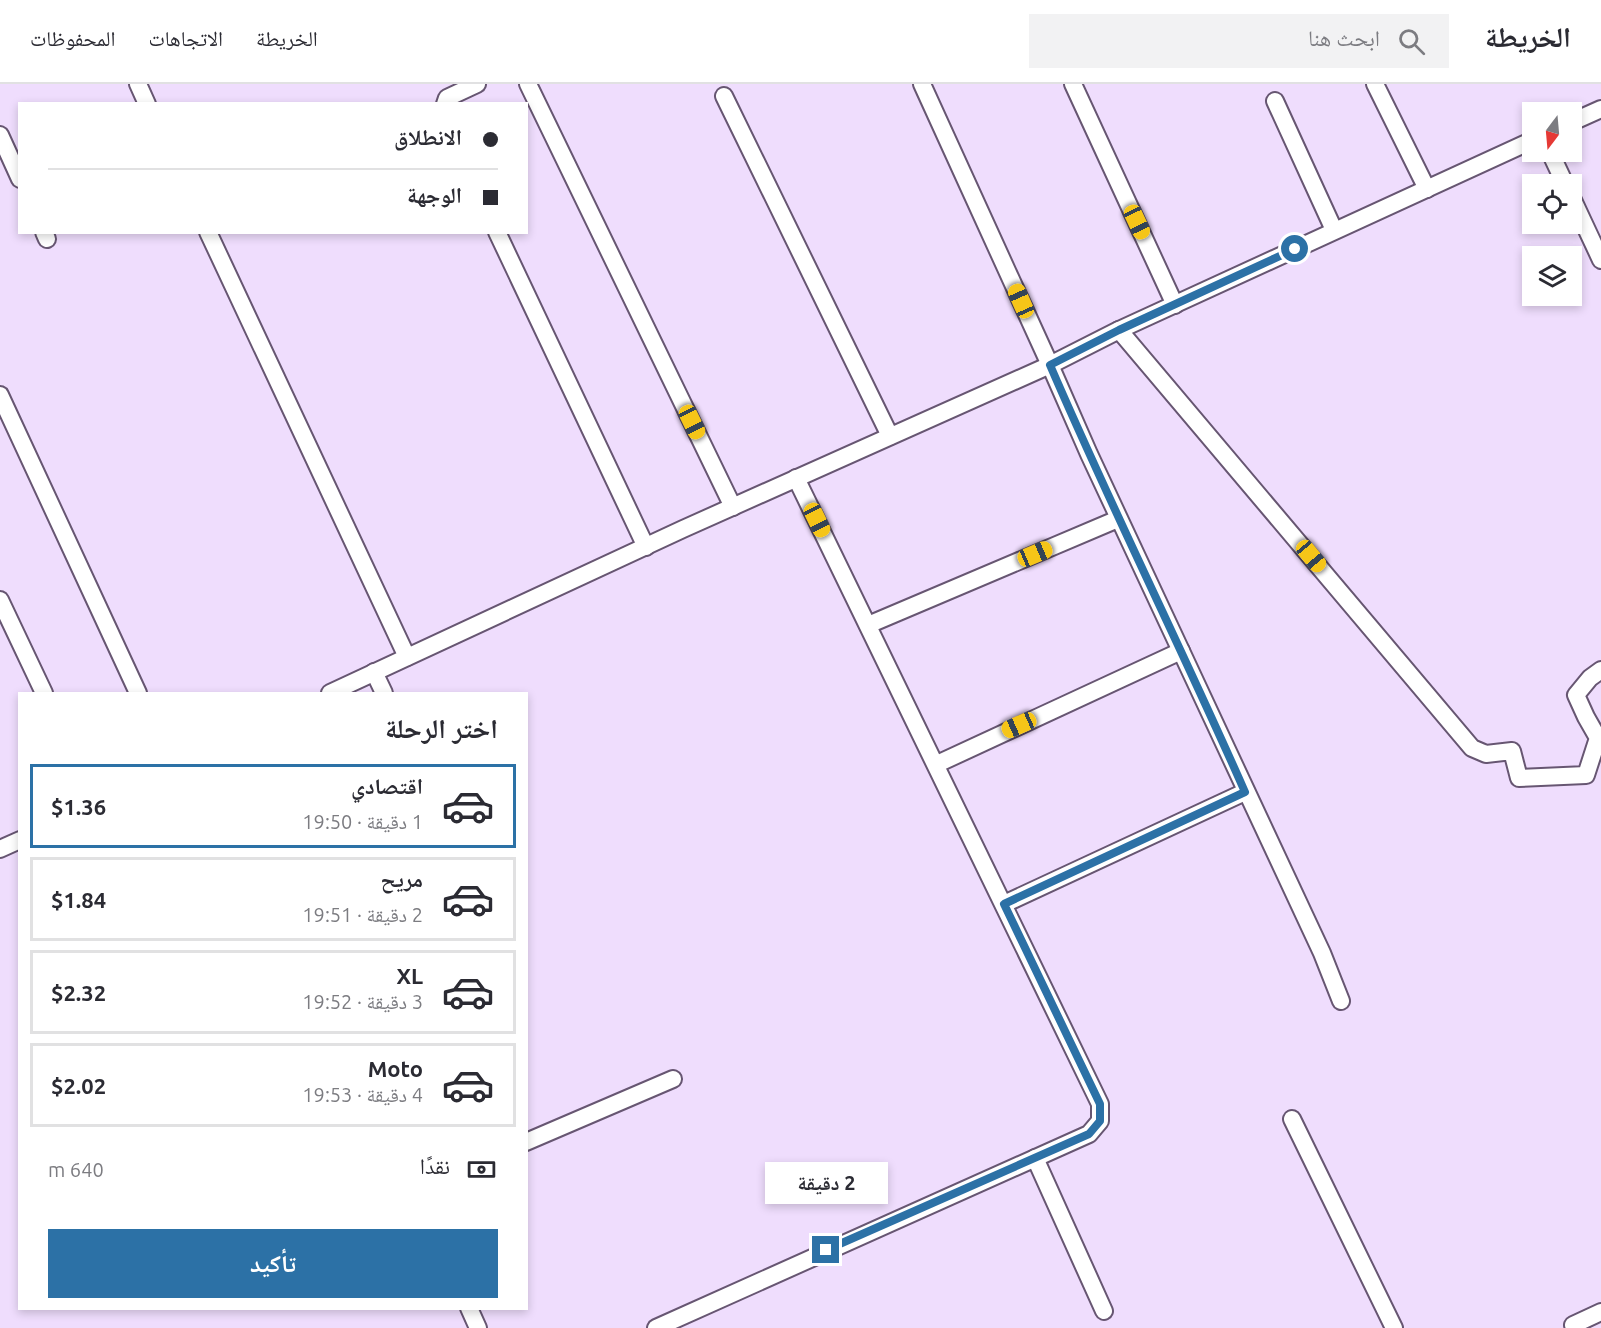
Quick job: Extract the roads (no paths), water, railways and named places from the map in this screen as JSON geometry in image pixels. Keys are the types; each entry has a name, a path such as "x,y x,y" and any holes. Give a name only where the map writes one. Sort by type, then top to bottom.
{"street":[{"path":"138,84 146,102"},
{"path":"446,102 447,98 477,84"},
{"path":"528,84 733,507"},
{"path":"1073,84 1175,305"},
{"path":"1375,84 1427,189"},
{"path":"926,85 1118,519 1322,953 1341,1001"},
{"path":"724,96 890,436"},
{"path":"1275,101 1334,230"},
{"path":"1582,118 1601,109"},
{"path":"0,135 18,175"},
{"path":"332,692 796,478 1050,365 1119,330 1522,145"},
{"path":"1582,219 1601,260"},
{"path":"209,234 407,657"},
{"path":"498,234 646,547"},
{"path":"1119,330 1472,748 1486,754 1512,751 1519,778 1586,775 1598,738 1576,695 1601,670"},
{"path":"0,395 138,692"},
{"path":"656,1328 1089,1134 1100,1121 1100,1104 937,764 796,478"},
{"path":"868,625 1118,519"},
{"path":"0,600 44,692"},
{"path":"937,764 1181,651"},
{"path":"374,672 384,692"},
{"path":"1004,904 1245,792"},
{"path":"0,849 18,841"},
{"path":"528,1141 673,1079"},
{"path":"1292,1119 1394,1328"},
{"path":"1035,1158 1104,1311"},
{"path":"470,1310 478,1328"},
{"path":"1573,1325 1601,1312"}]}
